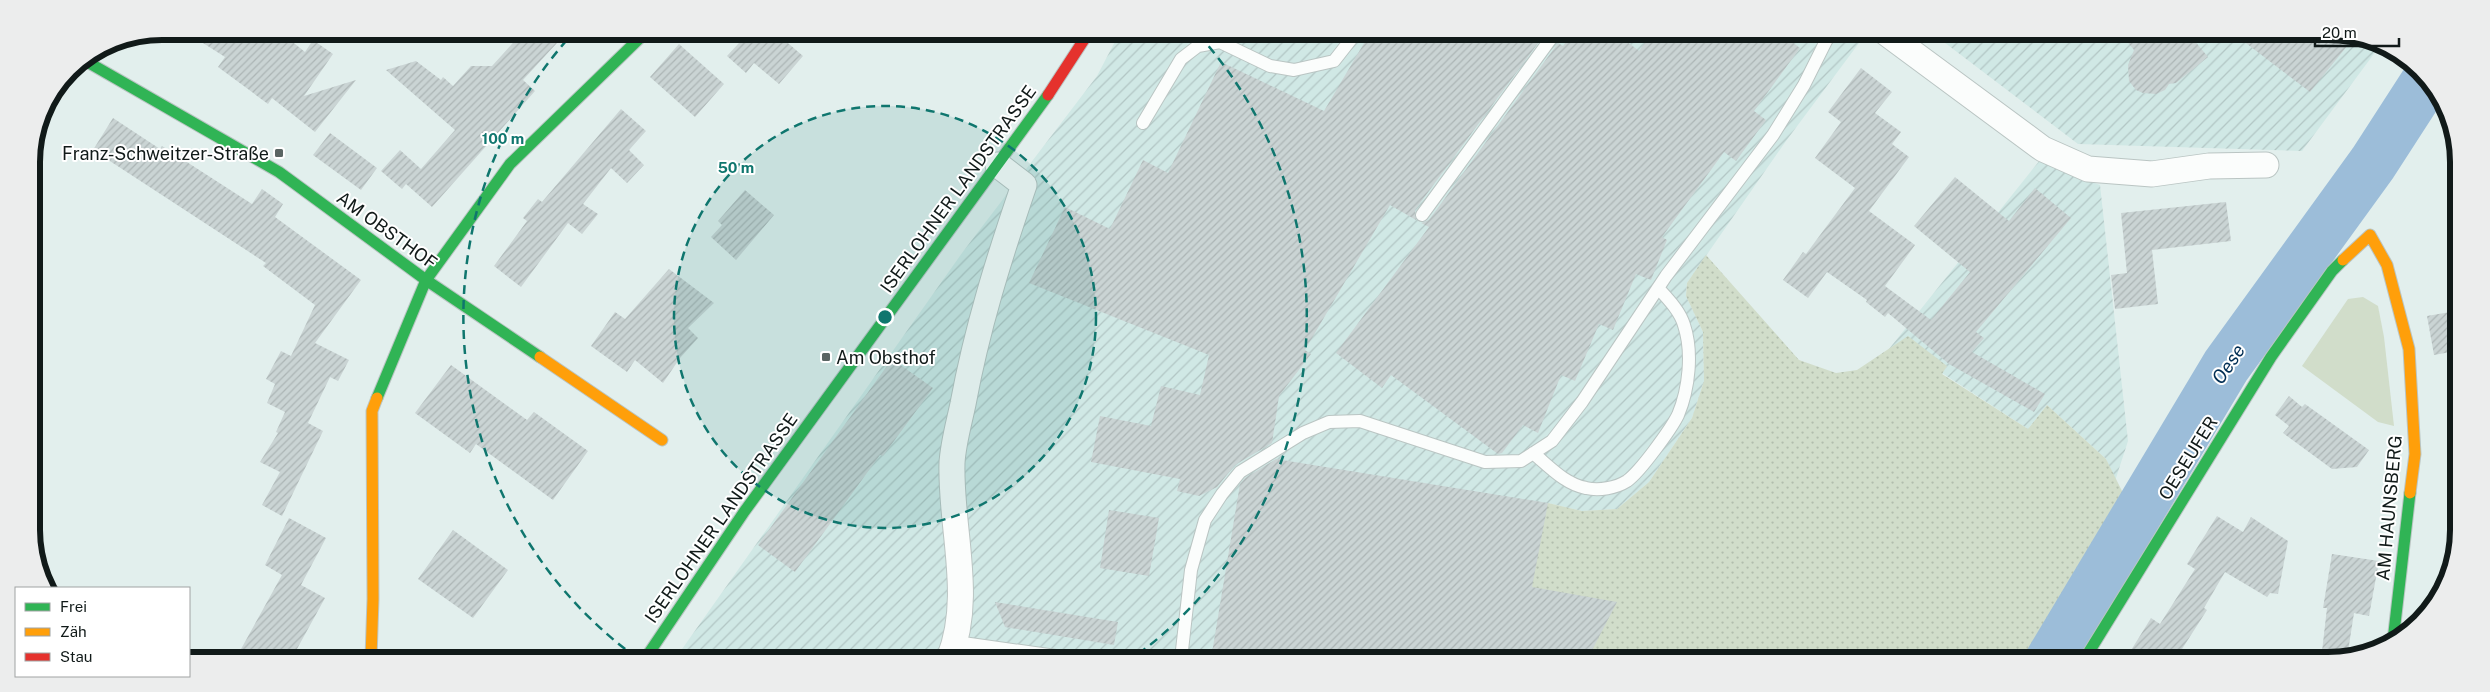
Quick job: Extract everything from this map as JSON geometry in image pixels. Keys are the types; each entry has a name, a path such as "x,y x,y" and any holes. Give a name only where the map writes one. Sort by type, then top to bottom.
{"street":[{"path":"371,652 373,599 372,411 426,280 510,164 638,40"},
{"name":"ISERLOHNER LANDSTRASSE","path":"650,652 744,512 998,165 1067,68 1084,40"},
{"path":"1895,40 2043,149 2088,169 2152,174 2209,166 2266,165"},
{"name":"AM OBSTHOF","path":"90,64 202,126 279,172 426,280 662,440"},
{"path":"952,650 960,595 952,463 975,343 994,269 1024,185 998,165"},
{"name":"AM HAUNSBERG","path":"2370,235 2387,266 2409,350 2415,454 2395,632"},
{"name":"OESEUFER","path":"2089,652 2271,358 2332,271 2370,235"}],"lane":[{"path":"1143,123 1180,60 1198,46 1220,42 1270,66 1294,70 1334,61 1350,40"},
{"path":"1422,215 1550,40"},
{"path":"1182,652 1191,570 1205,520 1222,494 1240,472 1303,433 1329,422 1360,421 1485,462 1521,461 1552,441 1658,288 1773,136 1804,85 1826,40"},
{"path":"1533,453 1568,482 1587,488 1605,489 1626,481 1646,461 1677,416 1686,388 1688,348 1684,324 1675,307 1658,288"},
{"path":"952,650 980,652"}],"shaded area":[{"path":"1116,40 1855,40 1859,43 1786,141 1687,283 1686,296 1703,332 1704,381 1692,418 1649,482 1617,509 1582,511 1548,503 1475,652 680,652 962,253 1097,76"},
{"path":"1941,40 2328,40 2351,42 2377,50 2302,151 2078,144"},
{"path":"2040,160 2053,168 2100,185 2128,441 2115,481 2106,459 2047,405 2028,429 1942,373 1947,366 1889,349"}],"green space":[{"path":"1706,255 1799,360 1836,373 1857,370 1908,336 1947,366 1942,374 2028,429 2047,405 2106,459 2125,497 2028,652 1475,652 1548,503 1582,511 1617,509 1649,482 1692,418 1704,381 1703,332 1686,296 1687,283"},
{"path":"2363,297 2378,306 2384,337 2394,426 2378,422 2302,366 2348,299"}],"building":[{"path":"198,40 290,40 305,52 313,40 333,54 304,96 356,80 315,132 272,98 268,104 218,67 225,57"},
{"path":"516,40 560,40 523,80 535,91 432,207 406,184 402,189 381,171 400,150 421,169 455,130 386,70 416,61 441,80 443,77 453,86 471,66 492,66"},
{"path":"742,40 784,40 803,56 779,84 754,63 746,73 727,56"},
{"path":"1366,40 1540,40 1415,210 1416,220 1390,205 1305,350 1311,354 1279,396 1272,443 1235,465 1217,487 1199,496 1177,491 1180,479 1091,462 1100,416 1151,426 1161,386 1200,395 1209,355 1029,283 1065,207 1110,229 1143,160 1168,173 1221,62 1324,111"},
{"path":"1567,40 1625,40 1639,51 1647,40 1789,40 1800,48 1754,111 1766,120 1736,161 1724,152 1662,237 1667,240 1651,280 1636,274 1613,330 1599,324 1575,381 1561,375 1538,433 1523,425 1502,453 1498,454 1391,375 1382,388 1336,353 1429,227 1421,223 1429,220 1558,43 1563,46"},
{"path":"2126,40 2194,40 2208,57 2176,83 2169,84 2165,90 2156,94 2143,93 2136,90 2129,81 2128,65 2134,50"},
{"path":"2242,40 2328,40 2350,42 2310,92"},
{"path":"679,44 724,84 695,117 650,77"},
{"path":"1861,68 1892,92 1875,113 1901,132 1892,144 1909,157 1869,211 1915,245 1885,286 1931,320 1970,272 1914,226 1955,177 2009,221 2035,188 2071,218 1976,332 1984,338 1972,352 2045,394 2034,412 1949,364 1888,313 1885,317 1866,302 1867,300 1827,272 1808,298 1783,280 1803,252 1806,254 1855,188 1815,158 1841,122 1828,112"},
{"path":"621,109 646,131 629,150 644,165 627,183 611,168 583,204 598,214 582,234 568,223 521,287 494,266 527,221 523,218 538,199 542,202"},
{"path":"113,118 160,149 162,146 252,204 262,189 283,204 275,217 361,280 315,343 349,360 338,381 330,377 308,423 323,431 282,516 262,505 280,472 260,462 278,433 276,432 285,412 267,403 275,384 266,379 281,351 291,356 315,305 263,266 266,263 93,150"},
{"path":"330,133 377,168 361,190 313,155"},
{"path":"745,190 774,215 736,260 711,237 722,225 718,221"},
{"path":"2226,202 2231,241 2152,250 2158,304 2115,309 2111,275 2127,273 2121,213"},
{"path":"669,269 714,303 688,328 698,338 680,358 663,383 635,360 627,372 591,346 615,312 625,319"},
{"path":"2450,312 2450,352 2434,355 2427,316"},
{"path":"892,359 933,388 883,456 880,455 795,572 758,545"},
{"path":"451,365 527,420 534,412 588,451 553,500 476,444 470,453 415,413"},
{"path":"2289,396 2302,407 2305,404 2369,450 2357,467 2332,469 2283,433 2289,426 2275,415"},
{"path":"1276,459 1548,503 1532,587 1617,602 1591,652 1212,652 1240,484 1245,478"},
{"path":"1109,510 1159,518 1149,576 1100,568"},
{"path":"2217,516 2243,532 2251,517 2288,541 2278,594 2270,593 2267,597 2225,572 2204,608 2207,610 2180,652 2130,652 2151,618 2160,624 2195,569 2187,564"},
{"path":"289,518 326,538 301,585 325,598 295,652 239,652 282,575 265,565"},
{"path":"453,530 508,570 473,618 418,579"},
{"path":"2332,554 2379,561 2369,616 2354,613 2348,650 2322,652 2327,608 2323,608"},
{"path":"995,602 1118,622 1114,645 1005,627"}],"waterway":[{"name":"Oese","path":"2055,652 2226,366 2373,163 2423,86"}],"traffic: fast":[{"path":"377,398 426,280 510,164 638,40"},
{"path":"90,64 279,172 426,280 540,357"},
{"path":"650,652 744,512 1048,95"},
{"path":"2089,652 2271,357 2332,271 2343,260"},
{"path":"2394,633 2410,493"}],"traffic: slow":[{"path":"2343,260 2370,235 2387,265 2409,349 2415,454 2410,493"},
{"path":"540,357 662,440"},
{"path":"371,652 373,599 372,411 377,398"}],"traffic: jam":[{"path":"1048,95 1084,40"}],"place":[{"name":"Franz-Schweitzer-Straße","path":"279,153"},
{"name":"Am Obsthof","path":"826,357"}]}
